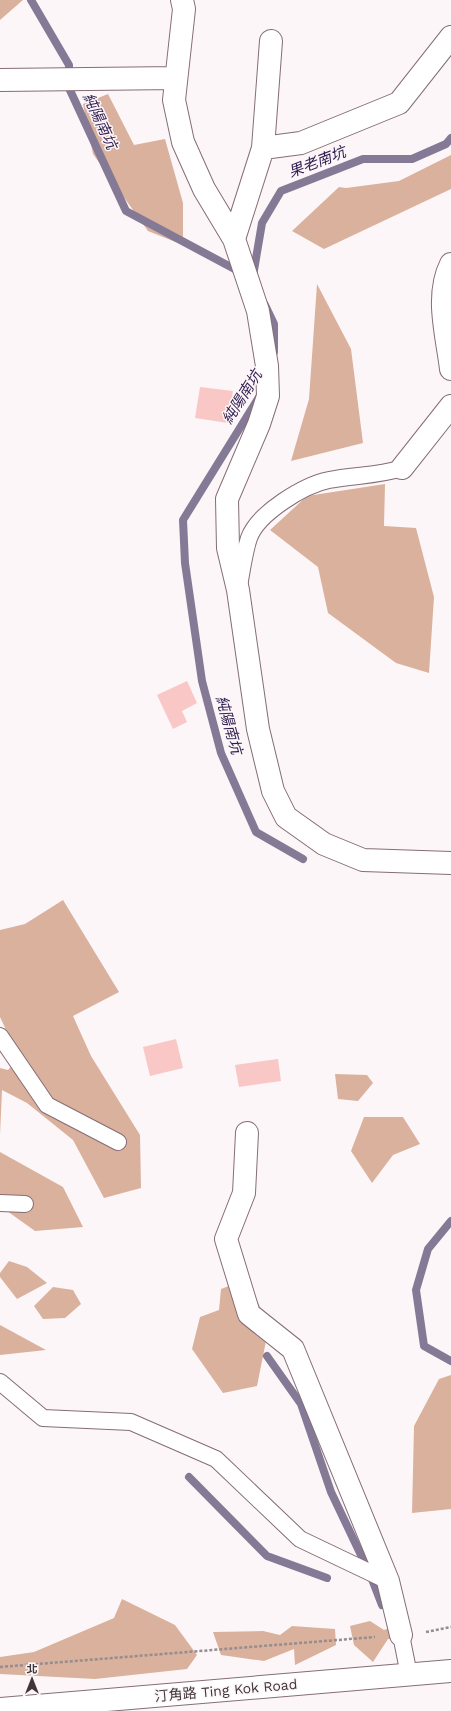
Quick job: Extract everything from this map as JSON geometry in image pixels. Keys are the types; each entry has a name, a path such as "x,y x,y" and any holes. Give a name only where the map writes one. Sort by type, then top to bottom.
{"street":[{"path":"182,0 184,9 174,100 183,142 204,189 234,239 258,310 267,366 268,396 259,424 227,499 228,548 238,590 258,729 273,791 286,816 324,844 363,860 451,863"},
{"path":"263,148 301,143 398,103 451,37"},
{"path":"234,239 263,148 271,41"},
{"path":"0,80 176,78"},
{"path":"451,264 446,275 442,301 451,369"},
{"path":"402,468 451,406"},
{"path":"247,1133 244,1193 226,1239 249,1314 293,1349 388,1581 401,1635"},
{"name":"汀角路 Ting Kok Road","path":"0,1708 451,1671"}],"lane":[{"path":"238,590 250,537 257,524 272,509 308,487 328,480 385,474 402,468"},
{"path":"0,1036 47,1105 118,1142"},
{"path":"0,1203 25,1204"},
{"path":"0,1382 43,1418 131,1422 216,1459 300,1539 388,1581"},
{"path":"401,1635 409,1675"}],"path":[{"path":"0,1667 401,1635 451,1627"}],"shaded area":[{"path":"0,0 23,0 0,20"},
{"path":"108,94 134,145 165,139 183,203 183,245 148,231 93,154 83,104"},
{"path":"451,155 451,189 324,249 292,231 339,187 346,188 399,181"},
{"path":"317,284 351,349 363,443 291,461 309,399"},
{"path":"385,484 384,526 416,528 434,597 429,673 396,663 328,613 318,567 270,530 307,496"},
{"path":"63,900 119,992 73,1016 91,1056 140,1135 141,1188 104,1198 73,1140 27,1103 2,1090 0,1135 0,1068 8,1070 21,1055 8,1034 0,1017 0,930 25,924"},
{"path":"335,1074 367,1075 373,1083 358,1101 338,1099"},
{"path":"364,1117 403,1117 420,1144 393,1155 372,1183 351,1151"},
{"path":"0,1152 63,1187 83,1227 35,1231 0,1206"},
{"path":"9,1261 27,1267 47,1283 17,1299 0,1277 0,1273"},
{"path":"247,1279 269,1326 257,1386 223,1393 192,1349 200,1317 219,1310 221,1289"},
{"path":"53,1287 73,1290 81,1304 65,1318 43,1319 34,1306"},
{"path":"0,1325 46,1350 0,1355"},
{"path":"451,1375 451,1509 412,1513 414,1426 439,1379"},
{"path":"122,1599 175,1625 197,1655 187,1669 95,1679 0,1674 0,1657 34,1652 114,1618"},
{"path":"370,1621 384,1630 403,1623 407,1640 388,1639 373,1662 354,1645 350,1626"},
{"path":"292,1626 335,1629 336,1645 295,1665 294,1649 264,1661 221,1655 213,1632 263,1631 280,1635"}],"building":[{"path":"200,387 233,391 228,423 195,418"},
{"path":"187,681 197,703 182,711 187,722 173,729 157,695"},
{"path":"176,1039 183,1068 150,1076 143,1047"},
{"path":"278,1059 281,1081 239,1087 235,1065"}],"waterway":[{"name":"純陽南坑","path":"31,0 69,65 69,88 126,211 242,273"},
{"name":"果老南坑","path":"253,276 262,223 281,191 363,159 412,159 446,144 451,138"},
{"name":"純陽南坑","path":"265,305 274,324 274,352"},
{"name":"純陽南坑","path":"259,397 183,520 185,563 202,681 221,753 256,832 303,859"},
{"path":"451,1221 428,1249 416,1290 424,1346 451,1361"},
{"path":"267,1356 301,1404 331,1492 370,1574 382,1605"},
{"path":"189,1477 267,1556 327,1578"}]}
